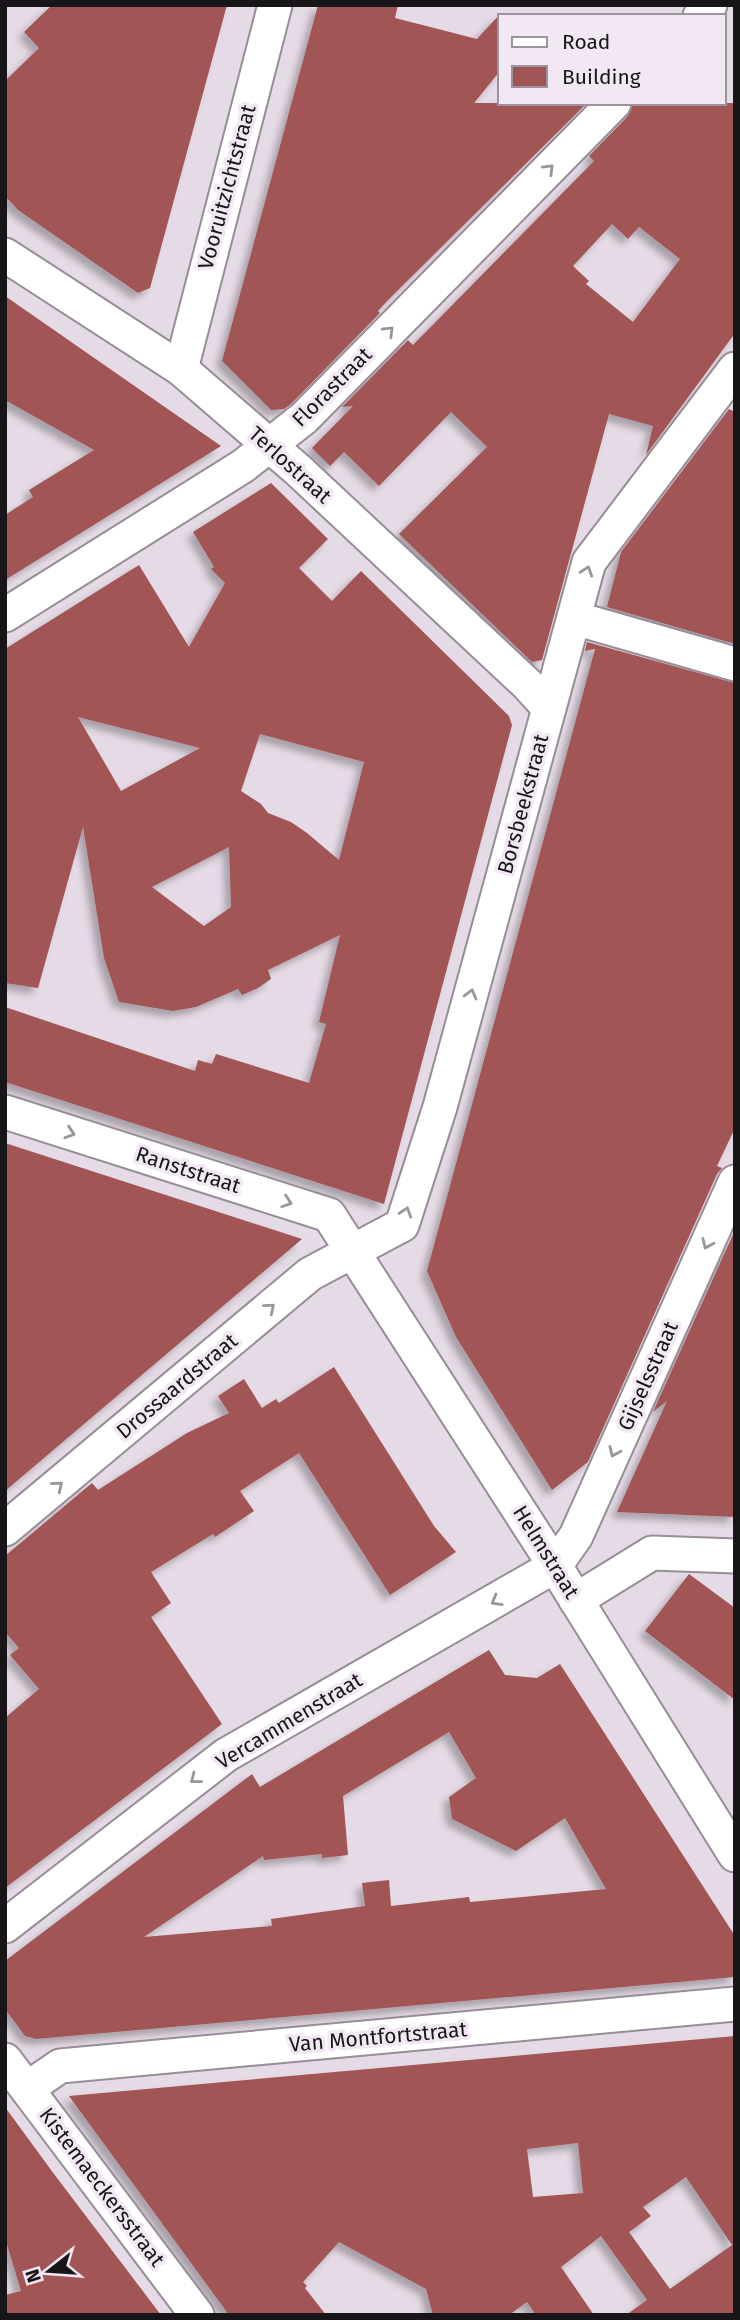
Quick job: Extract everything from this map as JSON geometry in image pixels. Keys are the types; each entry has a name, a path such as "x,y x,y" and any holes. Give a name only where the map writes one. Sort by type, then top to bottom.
{"street":[{"name":"Vooruitzichtstraat","path":"181,369 275,5"},
{"name":"Florastraat","path":"5,615 243,466 270,446 303,418 612,105"},
{"name":"Terlostraat","path":"5,255 181,369 270,446 497,656 549,708"},
{"name":"Borsbeekstraat","path":"353,1251 402,1224 440,1107 589,562 735,369"},
{"path":"574,618 735,664"},
{"name":"Ranststraat","path":"5,1112 329,1215 353,1251"},
{"name":"Gijselsstraat","path":"555,1566 576,1535 735,1182"},
{"name":"Drossaardstraat","path":"5,1529 310,1274 353,1251"},
{"name":"Helmstraat","path":"353,1251 555,1566 735,1855"},
{"path":"576,1600 652,1553 735,1556"},
{"name":"Vercammenstraat","path":"5,1926 226,1755 555,1566"},
{"name":"Van Montfortstraat","path":"27,2088 60,2066 735,2004"},
{"name":"Kistemaeckersstraat","path":"5,2060 197,2315"}],"building":[{"path":"52,5 227,5 150,288 138,293 18,210 5,196 5,81 39,48 24,32"},
{"path":"318,5 398,5 395,18 477,39 498,16 498,73 474,103 585,105 388,300 378,311 380,313 284,409 271,410 222,361"},
{"path":"735,103 735,333 646,455 653,426 609,414 542,660 532,662 399,534 487,447 451,412 379,486 344,452 330,466 312,448 353,406 342,407 408,340 413,345 594,161 589,156 628,116 632,105","holes":["612,224 628,239 639,227 680,259 633,322 586,284 589,281 573,266"]},
{"path":"5,296 221,446 5,580 5,515 33,497 29,490 94,450 5,400"},
{"path":"729,409 735,412 735,644 607,607 621,552"},
{"path":"271,483 328,539 299,568 332,601 361,571 509,716 512,725 384,1204 5,1082 5,1007 195,1071 198,1060 212,1064 216,1054 309,1083 326,1024 319,1022 340,935 268,970 271,979 242,995 238,989 196,1007 173,1011 119,1002 104,958 83,827 38,988 5,983 5,649 139,565 189,647 225,583 211,569 214,567 193,532","holes":["78,717 200,748 121,791","260,734 364,762 339,860 307,833 291,822 268,813 261,804 241,791","229,847 231,907 204,926 152,887"]},
{"path":"587,642 735,683 735,1128 717,1166 722,1168 588,1462 552,1490 456,1337 427,1271 595,649 585,651"},
{"path":"5,1143 302,1239 5,1491"},
{"path":"735,1230 735,1517 617,1512 667,1401 653,1412"},
{"path":"334,1367 434,1526 456,1552 390,1595 299,1453 240,1491 254,1511 215,1537 213,1534 151,1572 171,1603 151,1617 222,1724 5,1888 5,1718 39,1689 10,1655 19,1648 5,1632 5,1556 92,1483 98,1490 187,1433 229,1413 218,1396 244,1379 262,1408 276,1399 279,1403"},
{"path":"689,1574 735,1608 735,1700 645,1631"},
{"path":"489,1650 505,1675 537,1678 560,1664 735,1936 735,1977 36,2039 25,2036 5,2009 5,1961 252,1774 260,1787","holes":["449,1732 476,1778 449,1797 452,1819 516,1851 565,1818 606,1889 470,1902 469,1897 391,1906 389,1880 362,1883 365,1906 271,1919 272,1926 144,1937 263,1856 264,1860 322,1854 322,1858 348,1855 343,1796"]},
{"path":"735,2036 735,2315 626,2315 647,2300 601,2236 561,2267 594,2315 536,2315 527,2302 509,2315 433,2315 426,2289 339,2242 303,2282 326,2315 229,2315 69,2096","holes":["578,2143 583,2193 533,2197 527,2149","686,2177 732,2245 670,2289 629,2232 651,2216 643,2207"]},
{"path":"5,2107 161,2315 5,2315 5,2295 21,2291 5,2238"}]}
